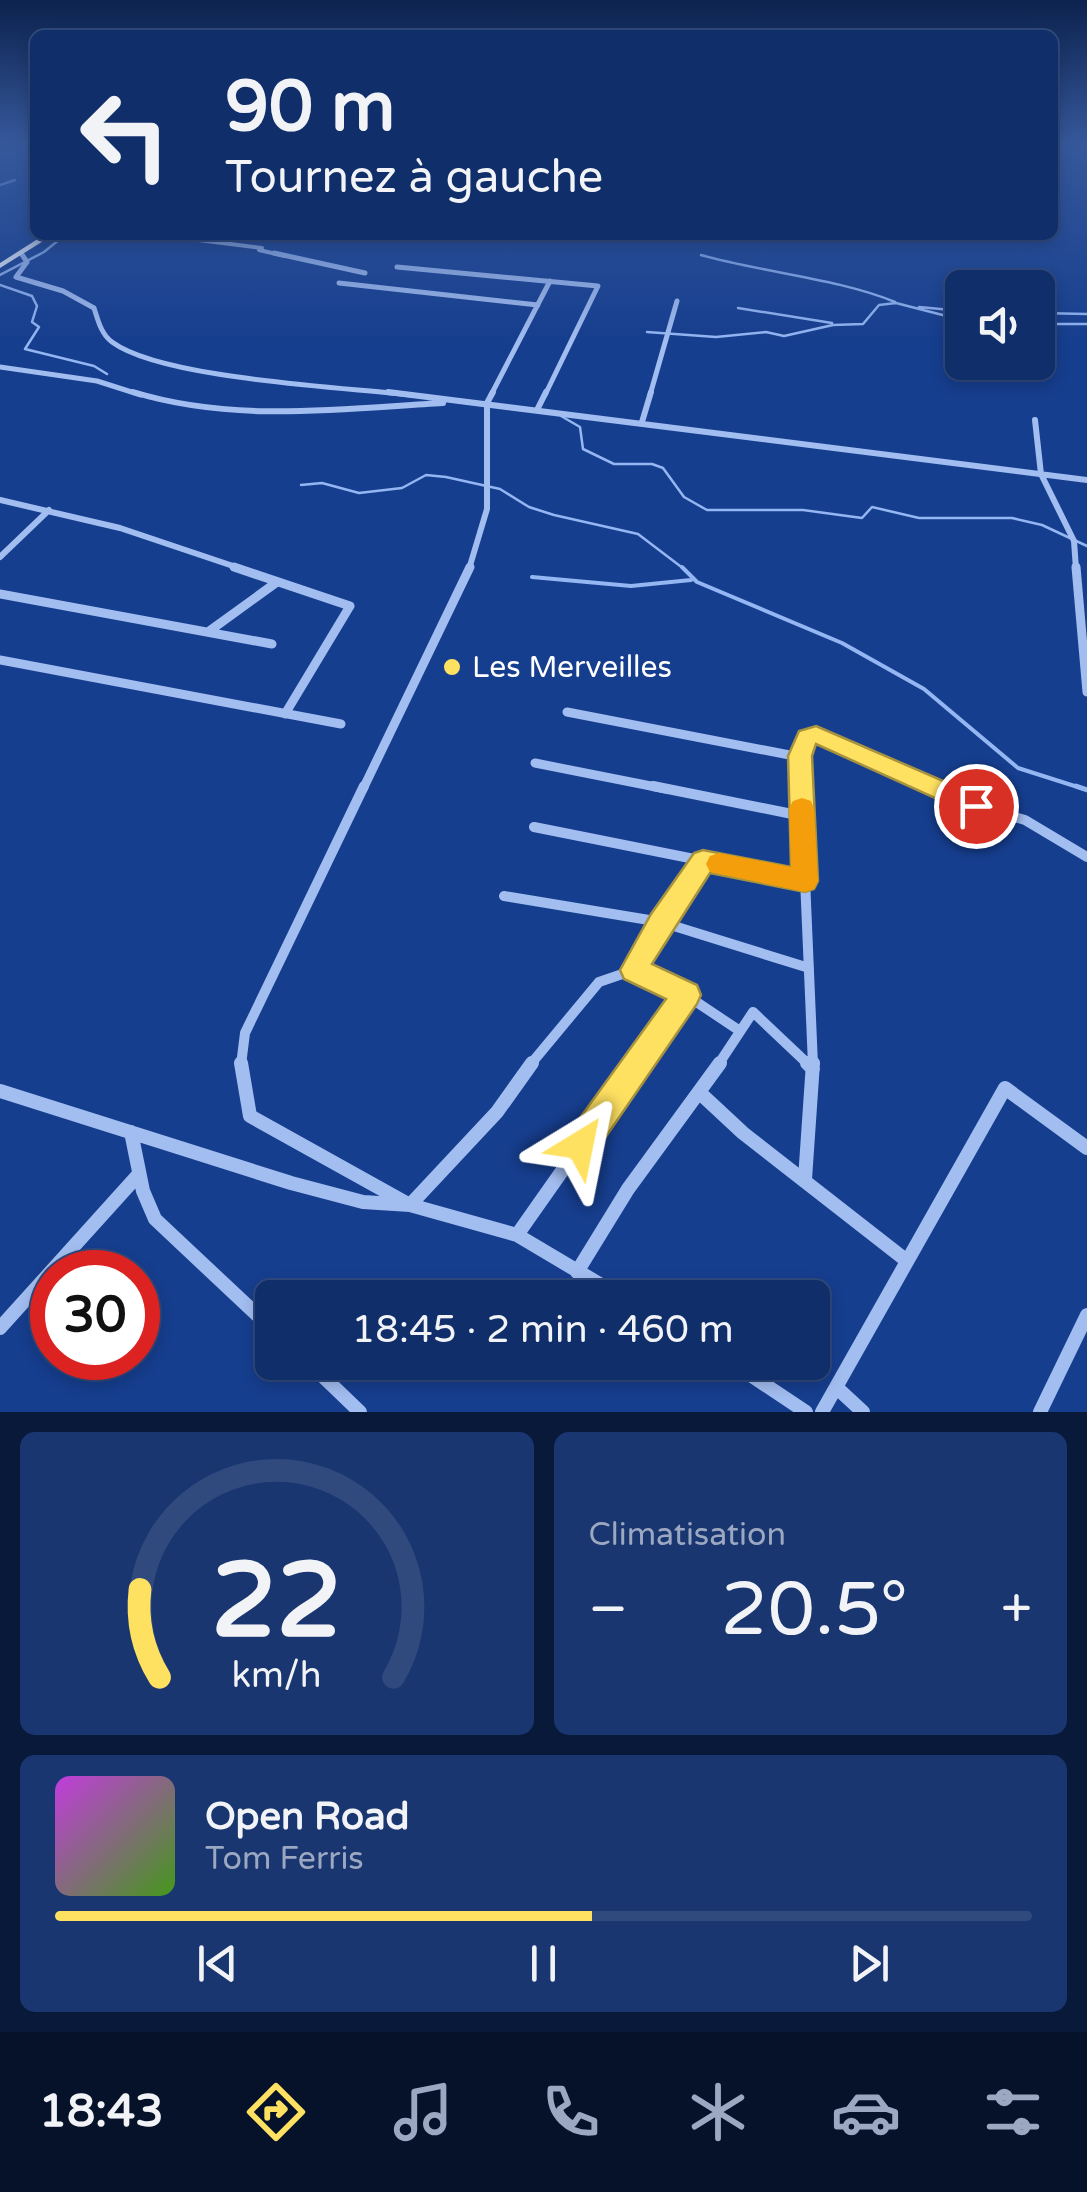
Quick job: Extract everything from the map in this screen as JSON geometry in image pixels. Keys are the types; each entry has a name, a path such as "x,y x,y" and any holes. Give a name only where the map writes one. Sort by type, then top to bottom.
{"highway":[{"path":"0,266 40,240"}],"street":[{"path":"195,240 260,249 365,274"},
{"path":"20,253 28,260 16,277 83,301 100,315 104,334 113,344 142,356 207,372 538,408 1087,480"},
{"path":"397,267 598,286 538,408"},
{"path":"496,300 510,278"},
{"path":"550,282 487,403 487,509 475,556 245,1033 239,1062 242,1093 250,1116 410,1204 517,1235 591,1280"},
{"path":"339,283 538,304"},
{"path":"642,422 678,301"},
{"path":"0,367 97,382 152,398 269,414 466,402"},
{"path":"1035,420 1041,474 1074,541 1087,692"},
{"path":"0,500 120,528 350,606 285,714"},
{"path":"0,557 50,510"},
{"path":"208,632 277,582"},
{"path":"0,594 272,644"},
{"path":"0,660 342,724"},
{"path":"567,712 800,756"},
{"path":"806,1179 813,1068 800,756 807,737 816,735 956,800 1026,820 1087,858"},
{"path":"535,763 802,816"},
{"path":"534,828 805,881"},
{"path":"0,1091 327,1193 364,1202 410,1204 498,1112 536,1057 599,982 634,970 660,922 703,861"},
{"path":"504,896 660,922 808,968"},
{"path":"634,970 686,995 740,1031"},
{"path":"517,1235 686,995"},
{"path":"577,1272 628,1188 700,1093 753,1012 813,1068"},
{"path":"822,1412 1006,1088 1087,1148"},
{"path":"700,1093 743,1133 907,1261"},
{"path":"131,1132 139,1174 155,1219 255,1314"},
{"path":"0,1328 139,1174"},
{"path":"1040,1412 1087,1315"},
{"path":"327,1380 360,1412"},
{"path":"758,1380 806,1412"},
{"path":"836,1388 863,1412"}],"waterway":[{"path":"0,275 59,240"},
{"path":"701,255 850,287 895,302"},
{"path":"0,285 32,296 37,306 32,322 39,327 25,349 94,366 107,374"},
{"path":"647,332 716,337 766,332 784,336 833,325 863,324 879,305 896,303 945,316"},
{"path":"919,307 945,309"},
{"path":"738,308 832,323"},
{"path":"1055,313 1087,314"},
{"path":"1055,324 1087,324"},
{"path":"561,416 580,427 583,449 614,464 652,464 663,468 684,497 707,510 803,510 862,518 872,507 919,518 1012,518 1042,525 1087,546"},
{"path":"301,485 322,483 359,493 402,488 426,475 446,477 500,489 529,507 554,515 638,534 684,569"},
{"path":"684,569 697,582 842,643 924,689 1018,768 1084,789"},
{"path":"532,577 631,586 691,580"},
{"path":"1076,786 1087,790"}],"slow traffic":[{"path":"719,864 805,881 802,808"}],"place":[{"name":"Les Merveilles","path":"452,667"}],"route":[{"path":"580,1145 686,995 634,970 660,922 703,861 805,881 800,756 807,737 816,735 829,740 976,806"}]}
